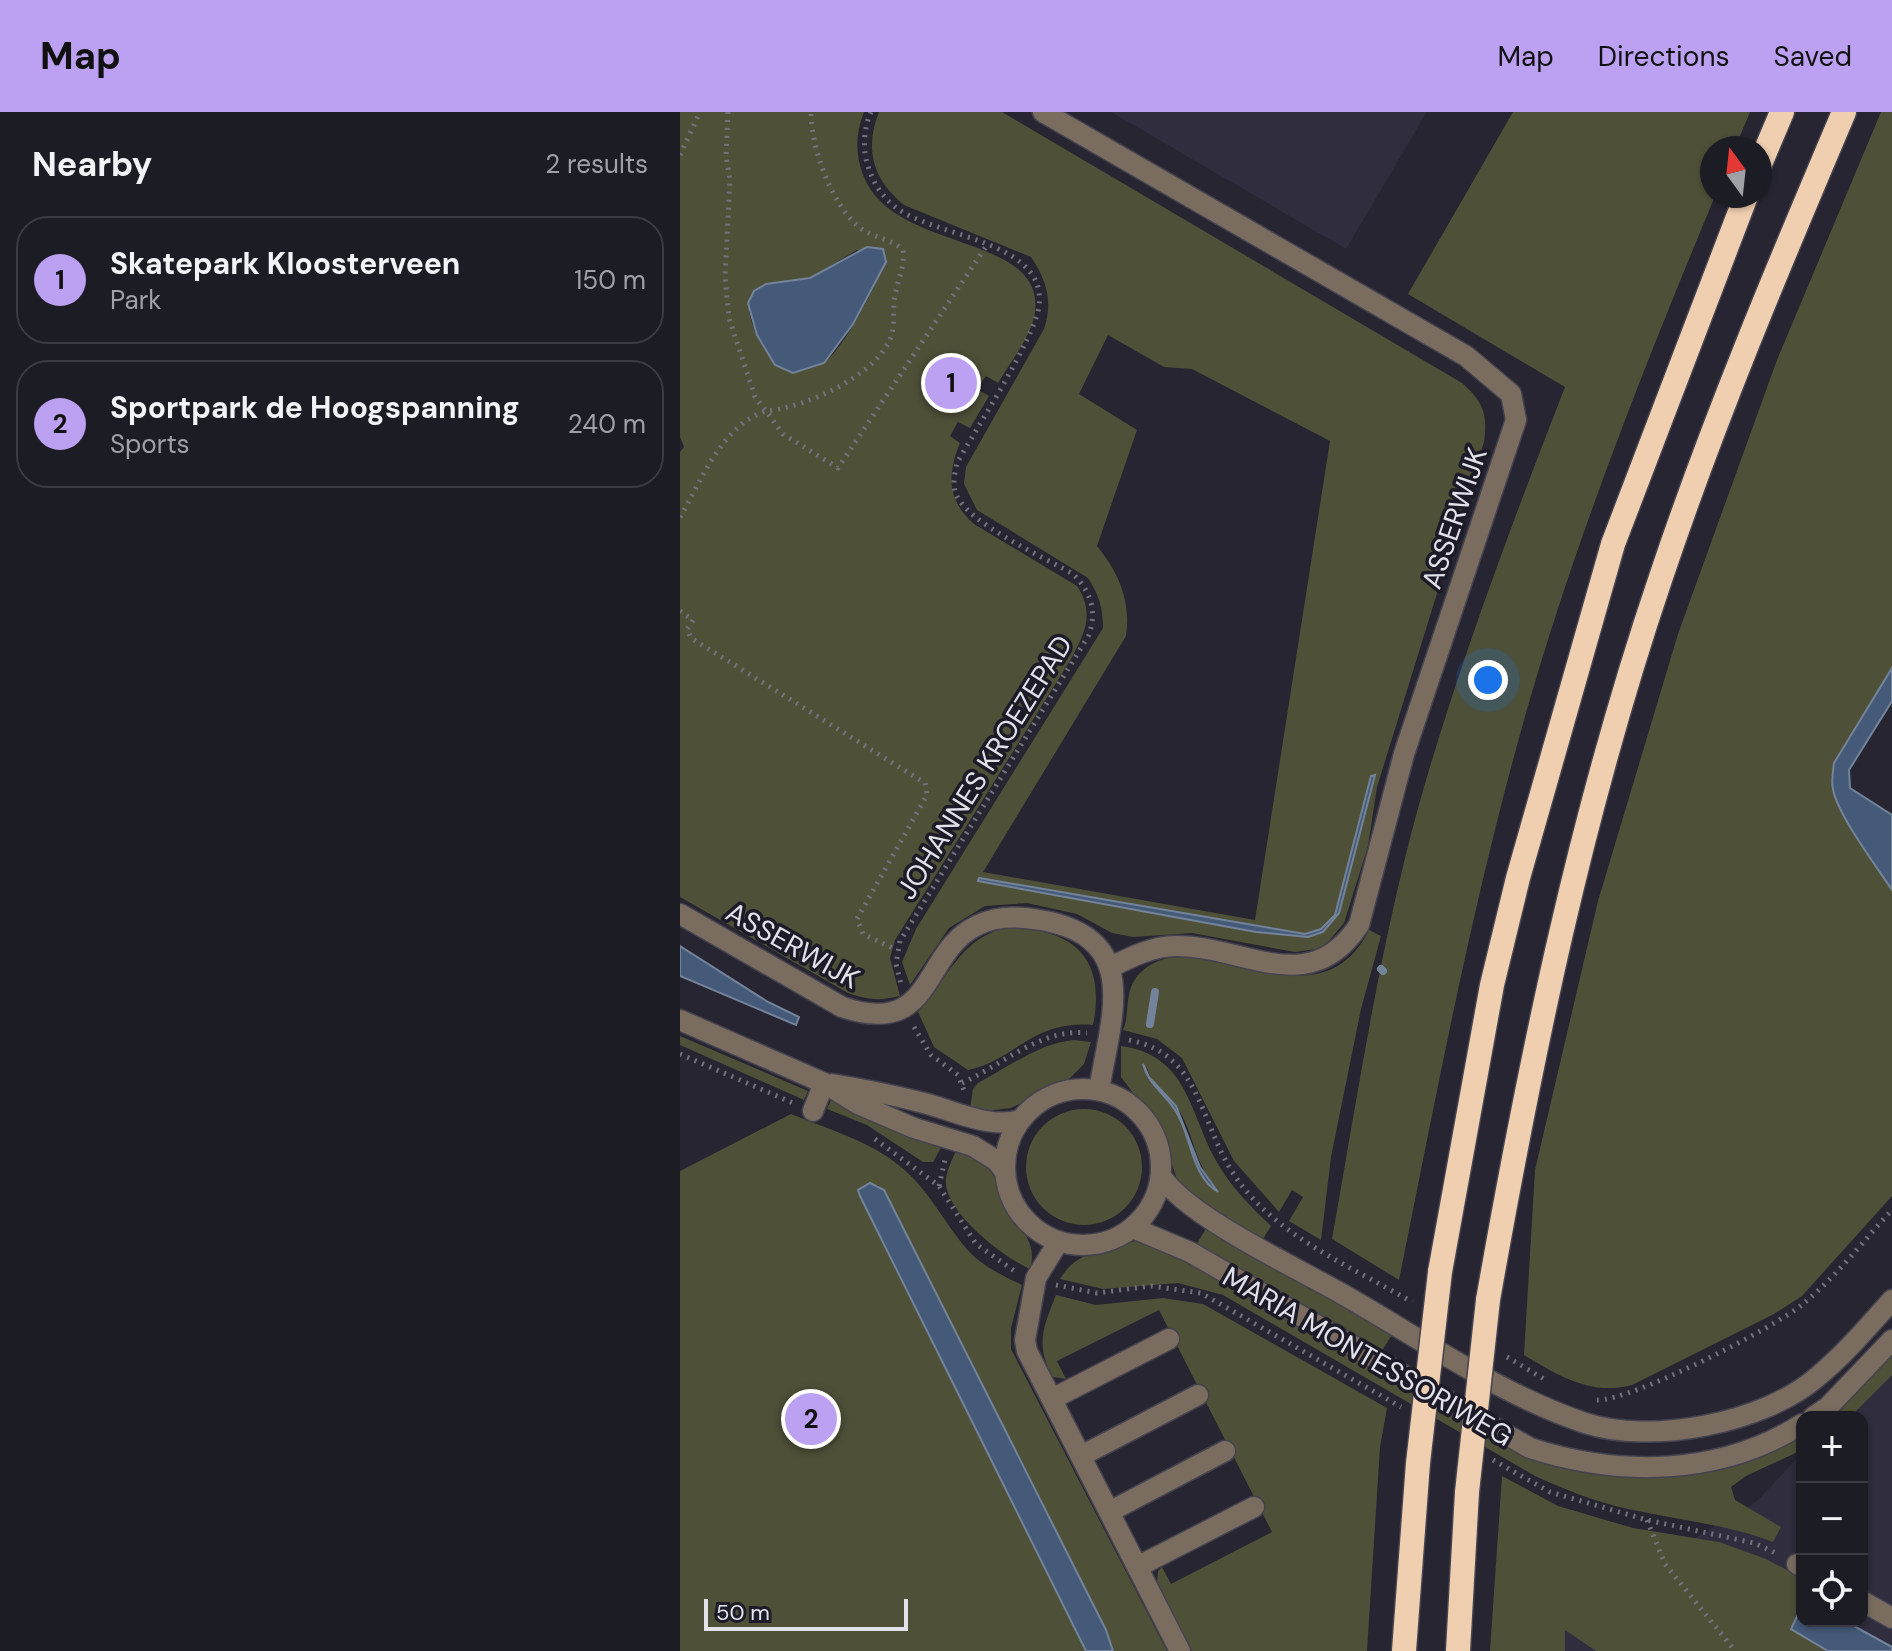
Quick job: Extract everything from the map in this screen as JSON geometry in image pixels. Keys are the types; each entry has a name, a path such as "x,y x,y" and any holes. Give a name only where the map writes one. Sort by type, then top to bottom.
{"highway":[{"path":"1772,136 1782,112"},
{"path":"1458,1651 1467,1492 1488,1300 1559,936 1660,579 1723,401 1844,112"},
{"path":"1404,1651 1418,1463 1440,1272 1492,985 1518,878 1613,544 1741,208"}],"street":[{"name":"ASSERWIJK","path":"1043,112 1466,356 1511,394 1516,420 1404,754 1359,925 1350,938 1339,951 1313,964 1276,963 1178,946 1161,947 1111,967"},
{"name":"ASSERWIJK","path":"680,914 842,1007 877,1013 906,1004"},
{"path":"906,1004 923,993 967,931 1001,917 1055,922 1075,930 1097,943 1111,967 1114,998 1099,1090"},
{"path":"680,1020 824,1083 886,1116 973,1146 997,1161 1005,1172"},
{"path":"813,1111 824,1083"},
{"path":"824,1083 880,1092 980,1120 1009,1123 1021,1120 1056,1094 1099,1090 1126,1101 1147,1121 1159,1147 1161,1176 1152,1205 1133,1228 1120,1236 1090,1245 1059,1241 1026,1220 1011,1197 1005,1172 1009,1144 1021,1120"},
{"name":"MARIA MONTESSORIWEG","path":"1161,1176 1183,1201 1272,1254 1526,1399 1588,1424 1653,1431 1715,1425 1758,1411 1814,1380 1854,1343 1892,1300"},
{"name":"MARIA MONTESSORIWEG","path":"1133,1228 1190,1252 1530,1448 1573,1462 1658,1468 1707,1462 1754,1448 1796,1427"},
{"path":"1059,1241 1036,1278 1025,1340 1027,1351 1180,1651"},
{"path":"1052,1399 1169,1339"},
{"path":"1820,1411 1846,1390 1892,1340"},
{"path":"1081,1456 1198,1395"},
{"path":"1109,1512 1225,1451"},
{"path":"1137,1567 1254,1507"},
{"path":"1868,1604 1892,1618"}],"path":[{"path":"680,155 700,112"},
{"path":"728,112 726,157 730,179 725,277 729,318 755,397 783,434 838,468 987,245"},
{"path":"680,517 729,435 750,416 785,409 827,393 857,375 882,352 891,336 895,293 904,264 903,250 855,224 837,197 813,137 811,112"},
{"name":"JOHANNES KROEZEPAD","path":"871,112 864,155 875,186 896,208 987,245 1026,265 1039,289 1036,320 957,463 954,478 956,494 972,515 1073,574 1091,598 1093,621 1089,635 897,950"},
{"path":"680,611 693,620 687,629 691,638 925,783 927,795 857,919 863,934 897,950 897,971 906,1004"},
{"path":"962,1083 1058,1034 1108,1036"},
{"name":"MARIA MONTESSORIWEG","path":"939,1186 976,1244 1006,1267 1097,1293 1151,1286 1201,1293 1414,1415"},
{"name":"MARIA MONTESSORIWEG","path":"1482,1453 1550,1492 1647,1520 1754,1543 1796,1564"},
{"path":"1647,1520 1665,1564 1735,1651"}],"shaded area":[{"path":"1111,112 1427,112 1346,249"},
{"path":"1892,1355 1892,1651 1553,1651 1553,1622 1756,1502 1796,1459 1796,1627 1868,1627 1868,1411 1841,1411"}],"green space":[{"path":"680,112 864,112 858,134 858,157 862,172 878,198 902,217 1016,267 1032,286 1035,312 1025,339 998,383 986,376 977,389 989,396 970,428 958,422 950,436 960,443 953,466 952,486 959,506 974,524 1077,586 1086,605 1086,623 1071,659 895,940 890,958 900,996 874,999 848,993 680,897 680,452 684,447 680,437","holes":["857,250 886,262 849,332 823,363 793,373 767,352 753,326 748,303 766,284 810,278"]},
{"path":"879,112 1002,112 1462,383 1479,402 1485,423 1484,442 1377,787 1368,846 1344,923 1323,948 1295,952 1192,933 1133,937 1112,933 1077,914 1027,903 985,906 949,928 910,985 902,962 916,929 1103,628 1103,621 1100,602 1088,578 977,510 964,484 966,467 1044,329 1048,301 1041,275 1031,257 904,205 885,185 874,163 874,126","holes":["1108,335 1164,367 1192,369 1330,441 1255,920 983,872 1126,636 1127,611 1122,588 1097,546 1137,430 1079,394"]},
{"path":"1513,112 1750,112 1740,136 1700,136 1700,208 1710,208 1620,432 1538,672 1478,898 1399,1280 1332,1239 1374,1003 1398,886 1444,721 1493,577 1565,387 1408,294"},
{"path":"1881,112 1892,112 1892,668 1834,763 1833,792 1892,890 1892,1196 1802,1296 1774,1314 1632,1385 1617,1388 1589,1386 1563,1377 1524,1355 1535,1170 1598,901 1678,634 1777,360"},
{"path":"1003,929 1048,933 1079,950 1089,964 1094,980 1096,1001 1093,1025 1054,1029 999,1058 968,1070 934,1047 918,1012 965,951 988,934"},
{"path":"1369,930 1381,936 1361,1009 1331,1157 1321,1240 1289,1221 1303,1197 1292,1190 1279,1212 1234,1161 1182,1058 1157,1039 1123,1030 1128,997 1136,978 1159,961 1187,957 1285,975 1317,974 1345,961"},
{"path":"680,1036 808,1091 804,1100 680,1045"},
{"path":"1074,1040 1091,1042 1084,1064 1070,1078 1011,1108 986,1111 970,1108 973,1089 978,1083 1037,1051"},
{"path":"1121,1046 1144,1052 1161,1061 1174,1074 1223,1173 1271,1226 1263,1239 1195,1200 1178,1183 1161,1130 1121,1077","holes":["1146,1064 1182,1115 1199,1159 1218,1189 1202,1175 1184,1126 1150,1080"]},
{"path":"831,1100 943,1144 933,1162 923,1162 867,1125 827,1109"},
{"path":"1084,1109 1106,1114 1125,1126 1137,1145 1142,1167 1137,1189 1125,1208 1106,1220 1084,1225 1062,1220 1043,1208 1031,1189 1026,1167 1031,1145 1043,1126 1062,1114"},
{"path":"791,1114 848,1136 889,1158 920,1186 978,1260 1022,1285 1011,1328 1011,1349 1167,1651 1113,1651 1106,1630 884,1191 878,1185 859,1190 860,1196 1086,1651 680,1651 680,1171"},
{"path":"957,1148 981,1162 994,1177 1030,1244 1030,1269 991,1244 954,1205 947,1191 946,1179"},
{"path":"1208,1225 1393,1333 1380,1354 1195,1247"},
{"path":"1135,1241 1157,1244 1512,1448 1623,1476 1796,1433 1796,1453 1746,1476 1731,1487 1735,1500 1781,1527 1773,1542 1720,1527 1616,1506 1558,1486 1535,1476 1223,1295 1178,1283 1103,1289 1060,1279 1074,1262 1103,1249"},
{"path":"1056,1295 1096,1305 1163,1298 1203,1304 1387,1408 1380,1447 1367,1651 1192,1651 1157,1582 1158,1571 1162,1567 1171,1584 1272,1532 1159,1310 1057,1361 1066,1379 1053,1377 1044,1356 1043,1336"},
{"path":"1892,1351 1892,1375 1856,1411 1830,1411"},
{"path":"1502,1476 1558,1506 1633,1528 1719,1542 1766,1559 1796,1575 1796,1619 1791,1629 1828,1651 1596,1651 1565,1630 1565,1651 1490,1651"}],"water":[{"path":"867,247 883,249 886,262 853,324 824,363 793,373 775,365 757,335 748,303 754,291 766,284 810,278"},
{"path":"1892,668 1892,701 1849,770 1850,788 1892,815 1892,890 1849,826 1836,800 1832,783 1834,763"},
{"path":"1375,775 1339,913 1323,932 1308,937 1256,932 978,881 979,878 1305,934 1321,929 1335,915 1371,776"},
{"path":"680,946 768,1002 799,1017 796,1025 680,976"},
{"path":"1149,1077 1176,1106 1200,1167 1218,1192 1202,1176 1181,1120"},
{"path":"870,1183 884,1190 1106,1630 1113,1651 1086,1651 860,1196 858,1190"},
{"path":"1796,1619 1796,1627 1856,1627 1892,1647 1892,1651 1828,1651 1791,1629"}],"waterway":[{"path":"1150,1024 1155,992"}],"place":[{"name":"Skatepark Kloosterveen","path":"951,383"},
{"name":"Sportpark de Hoogspanning","path":"811,1419"}]}
